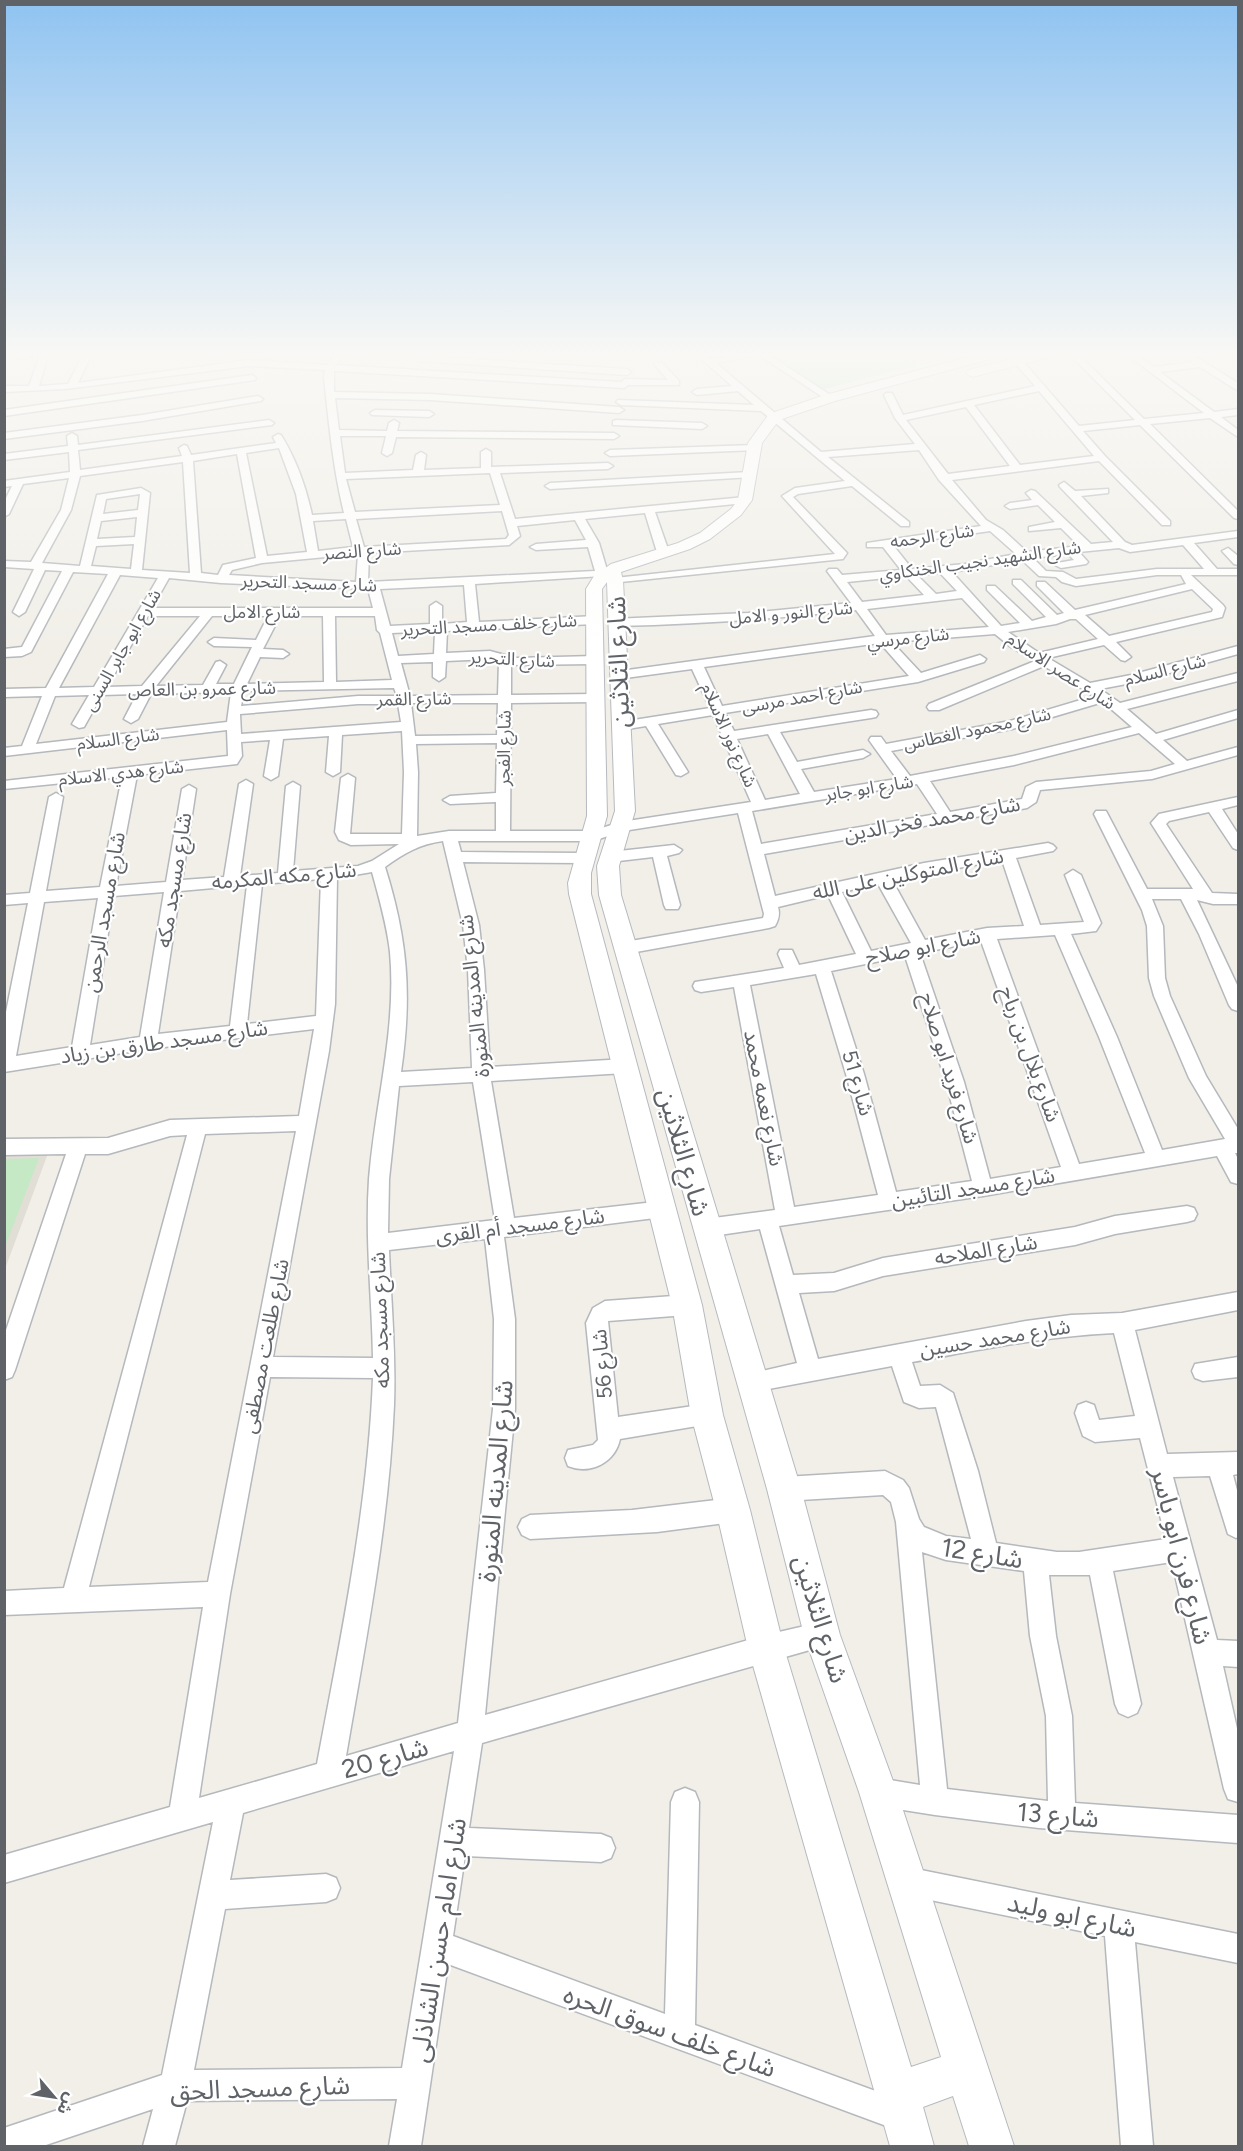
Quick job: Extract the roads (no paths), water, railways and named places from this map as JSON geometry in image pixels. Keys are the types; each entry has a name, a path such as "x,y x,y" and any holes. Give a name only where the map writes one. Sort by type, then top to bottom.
{"street":[{"path":"20,612 38,565 62,518 70,496 75,476 74,455"},
{"path":"186,455 196,578"},
{"path":"4,484 219,455"},
{"path":"242,455 261,560"},
{"path":"288,455 295,467 308,518 313,555"},
{"path":"337,455 340,476 358,547 364,554 367,586 379,612 404,699 408,733 409,841 351,840 344,837 342,832 348,778"},
{"path":"418,473 421,455"},
{"path":"487,455 490,471 510,522 604,483 749,476"},
{"path":"604,483 610,455"},
{"path":"565,501 610,574 624,564 705,536 723,525 745,500 753,455"},
{"path":"819,455 905,524"},
{"path":"926,455 982,522 992,528 1040,572 1047,575 1059,574 1066,580 1076,583 1136,574 1180,571 1236,574"},
{"path":"1007,455 1016,467"},
{"path":"1099,455 1166,523"},
{"path":"1177,455 1239,516"},
{"path":"943,477 1101,458"},
{"path":"340,476 608,466"},
{"path":"4,514 19,482"},
{"path":"854,483 795,491 787,496 841,553 839,557 825,560 883,639 918,678"},
{"path":"1104,491 1068,490 1121,544"},
{"path":"85,569 101,498 107,495 143,491 145,493 136,573"},
{"path":"1031,493 1064,524 1096,560"},
{"path":"565,501 649,509 745,500"},
{"path":"1010,506 1040,502"},
{"path":"308,518 506,508"},
{"path":"649,509 663,552"},
{"path":"96,518 143,513"},
{"name":"شارع النصر","path":"221,580 227,567 261,560 361,550 505,543 513,540 515,536 510,522"},
{"path":"1033,529 1064,524"},
{"name":"شارع الرحمه","path":"871,545 992,528"},
{"name":"شارع الشهيد نجيب الخنكاوي","path":"839,579 943,569 1086,547 1121,544 1134,550 1239,534"},
{"path":"91,543 140,540"},
{"path":"1186,542 1213,571"},
{"path":"536,547 593,543"},
{"path":"886,543 909,573 933,598"},
{"path":"1061,566 1082,562 1070,549"},
{"path":"1228,551 1239,561"},
{"name":"شارع مسجد التحرير","path":"4,564 221,580 224,599 367,586 825,560"},
{"path":"4,653 22,652 27,649 69,568"},
{"name":"شارع عصر الاسلام","path":"943,569 998,630 1119,707 1185,766"},
{"path":"27,750 50,693 116,571"},
{"path":"934,707 1041,659 1218,614 1219,608 1180,571"},
{"name":"شارع الثلاثين","path":"610,574 606,621 607,668 621,726 625,811 621,827 595,850 579,873 580,894 687,1305 707,1415 733,1510 766,1648 912,2146"},
{"name":"شارع ابو جابر السنى","path":"79,724 165,575"},
{"path":"469,581 473,626"},
{"path":"1017,582 1056,620"},
{"path":"1041,584 1125,657"},
{"name":"شارع مرسي","path":"607,668 697,665 883,639 998,630 1076,616 1195,585"},
{"path":"991,588 1029,625"},
{"name":"شارع النور و الامل","path":"606,621 705,619 859,607 964,594"},
{"path":"131,719 146,690 224,599"},
{"name":"شارع الامل","path":"144,612 224,599 276,612 379,612"},
{"path":"436,606 439,627 439,677"},
{"path":"276,612 238,688 232,711 233,732 277,735 336,731 504,739"},
{"path":"329,612 330,686"},
{"name":"شارع خلف مسجد التحرير","path":"383,630 606,621"},
{"path":"214,642 283,654"},
{"name":"شارع السلام","path":"1090,687 1132,679 1239,651"},
{"name":"شارع التحرير","path":"392,660 490,655 522,663 607,668"},
{"name":"شارع احمد مرسى","path":"621,726 651,723 918,678 980,659"},
{"name":"شارع الفجر","path":"503,836 506,660"},
{"path":"207,689 220,665"},
{"name":"شارع نور الاسلام","path":"697,665 730,736 752,806 756,850 770,903"},
{"name":"شارع الثلاثين","path":"607,668 595,698 597,816 595,850 608,885 784,1490 822,1635 878,1791 991,2146"},
{"path":"1119,707 1239,677"},
{"name":"شارع عمرو بن العاص","path":"4,693 399,684"},
{"name":"شارع محمود الغطاس","path":"914,781 879,744 1012,725 1105,697"},
{"name":"شارع القمر","path":"232,711 316,703 404,699 595,698"},
{"path":"730,736 871,714"},
{"path":"1155,738 1239,714"},
{"path":"651,723 681,772"},
{"name":"شارع ابو جابر","path":"621,827 809,797 880,781 914,781 1079,747 1143,728"},
{"path":"772,729 809,797"},
{"path":"333,772 336,731"},
{"name":"شارع السلام","path":"4,752 233,732"},
{"name":"شارع هدي الاسلام","path":"4,785 228,762 235,756 233,732"},
{"path":"271,776 277,735"},
{"name":"شارع محمد فخر الدين","path":"756,850 1027,803 1031,799 1031,790 1036,786 1143,777 1239,751"},
{"path":"792,767 863,754"},
{"name":"شارع مسجد الرحمن","path":"80,1052 130,773"},
{"path":"914,781 946,817"},
{"path":"231,881 246,784"},
{"path":"285,877 293,786"},
{"name":"شارع مسجد مكه","path":"148,1042 189,789"},
{"path":"5,1065 35,897 56,797"},
{"path":"450,800 503,798"},
{"path":"1206,897 1158,823 1164,817 1239,801"},
{"path":"1213,807 1239,845"},
{"path":"1101,814 1150,910 1155,926 1155,960 1162,996 1198,1078 1233,1146 1239,1176"},
{"name":"شارع مكه المكرمه","path":"4,900 359,871 377,865 409,841 449,836 503,836 595,850"},
{"name":"شارع المدينه المنورة","path":"449,836 471,925 476,970 481,1074 500,1229 507,1360 504,1409 470,1733"},
{"name":"شارع المتوكلين على الله","path":"770,903 882,878 1048,848"},
{"path":"454,857 595,850 666,851 672,905"},
{"path":"1007,854 1034,930"},
{"name":"شارع مسجد مكه","path":"329,1775 373,1511 383,1405 378,1243 379,1180 399,1010 398,954 390,907 377,865"},
{"name":"شارع طلعت مصطفى","path":"182,1818 218,1594 324,1022 329,873"},
{"name":"شارع ابو صلاح","path":"701,986 822,967 987,934 1087,928 1093,923 1074,875"},
{"name":"شارع فريد ابو صلاح","path":"882,878 916,948 956,1082 983,1188"},
{"path":"238,1031 255,879"},
{"path":"832,888 866,958"},
{"path":"1142,894 1186,894 1239,899"},
{"path":"1186,894 1239,1005"},
{"path":"625,948 764,924 772,918 770,903"},
{"path":"1061,929 1108,1037 1157,1160"},
{"name":"شارع بلال بن رباح","path":"987,934 1072,1173"},
{"path":"786,954 794,972"},
{"name":"شارع 51","path":"822,967 855,1074 889,1201"},
{"name":"شارع نعمه محمد","path":"741,980 785,1285 810,1370"},
{"name":"شارع مسجد طارق بن زياد","path":"5,1065 148,1042 324,1022"},
{"path":"390,1080 625,1066"},
{"path":"4,1147 118,1144 170,1128 306,1123"},
{"path":"73,1600 198,1127"},
{"path":"6,1362 78,1146"},
{"name":"شارع مسجد التائبين","path":"703,1216 776,1217 983,1188 1233,1146"},
{"path":"663,1209 703,1216"},
{"name":"شارع مسجد أم القرى","path":"378,1243 663,1209"},
{"name":"شارع الملاحه","path":"785,1285 834,1282 883,1267 1075,1236 1115,1225 1187,1215"},
{"name":"شارع محمد حسين","path":"752,1382 1026,1331 1071,1325 1122,1323 1239,1301"},
{"name":"شارع 56","path":"576,1458 597,1456 603,1453 609,1441 598,1317 605,1311 687,1305"},
{"name":"شارع فرن ابو ياسر","path":"1122,1323 1207,1652 1239,1789"},
{"path":"899,1354 912,1395 940,1396 945,1401 966,1471 986,1553"},
{"path":"261,1367 383,1368"},
{"path":"1203,1371 1239,1367"},
{"path":"1086,1413 1091,1428 1095,1431 1148,1426"},
{"name":"شارع 56","path":"608,1430 707,1415"},
{"path":"1159,1466 1228,1463 1236,1526"},
{"path":"784,1490 885,1483 893,1485 902,1499 907,1525 935,1802"},
{"path":"530,1527 671,1520 733,1510"},
{"name":"شارع 12","path":"907,1525 917,1537 931,1545 1057,1564 1099,1561 1179,1549"},
{"path":"1035,1561 1043,1636 1059,1716 1062,1816"},
{"path":"1099,1561 1128,1704"},
{"path":"4,1603 218,1594"},
{"name":"شارع 20","path":"4,1869 766,1648 822,1635"},
{"path":"1207,1652 1239,1654"},
{"name":"شارع امام حسن الشاذلى","path":"405,2146 470,1733"},
{"name":"شارع 13","path":"878,1791 935,1802 1062,1816 1239,1828"},
{"path":"680,2035 685,1802"},
{"path":"159,2146 175,2086 231,1803"},
{"path":"453,1840 601,1848"},
{"name":"شارع ابو وليد","path":"906,1881 1239,1948"},
{"path":"213,1895 326,1888"},
{"path":"1119,1925 1137,2146"},
{"name":"شارع خلف سوق الحره","path":"437,1945 680,2035 900,2105"},
{"path":"900,2105 966,2070"},
{"name":"شارع مسجد الحق","path":"4,2144 175,2086 415,2083"}]}
